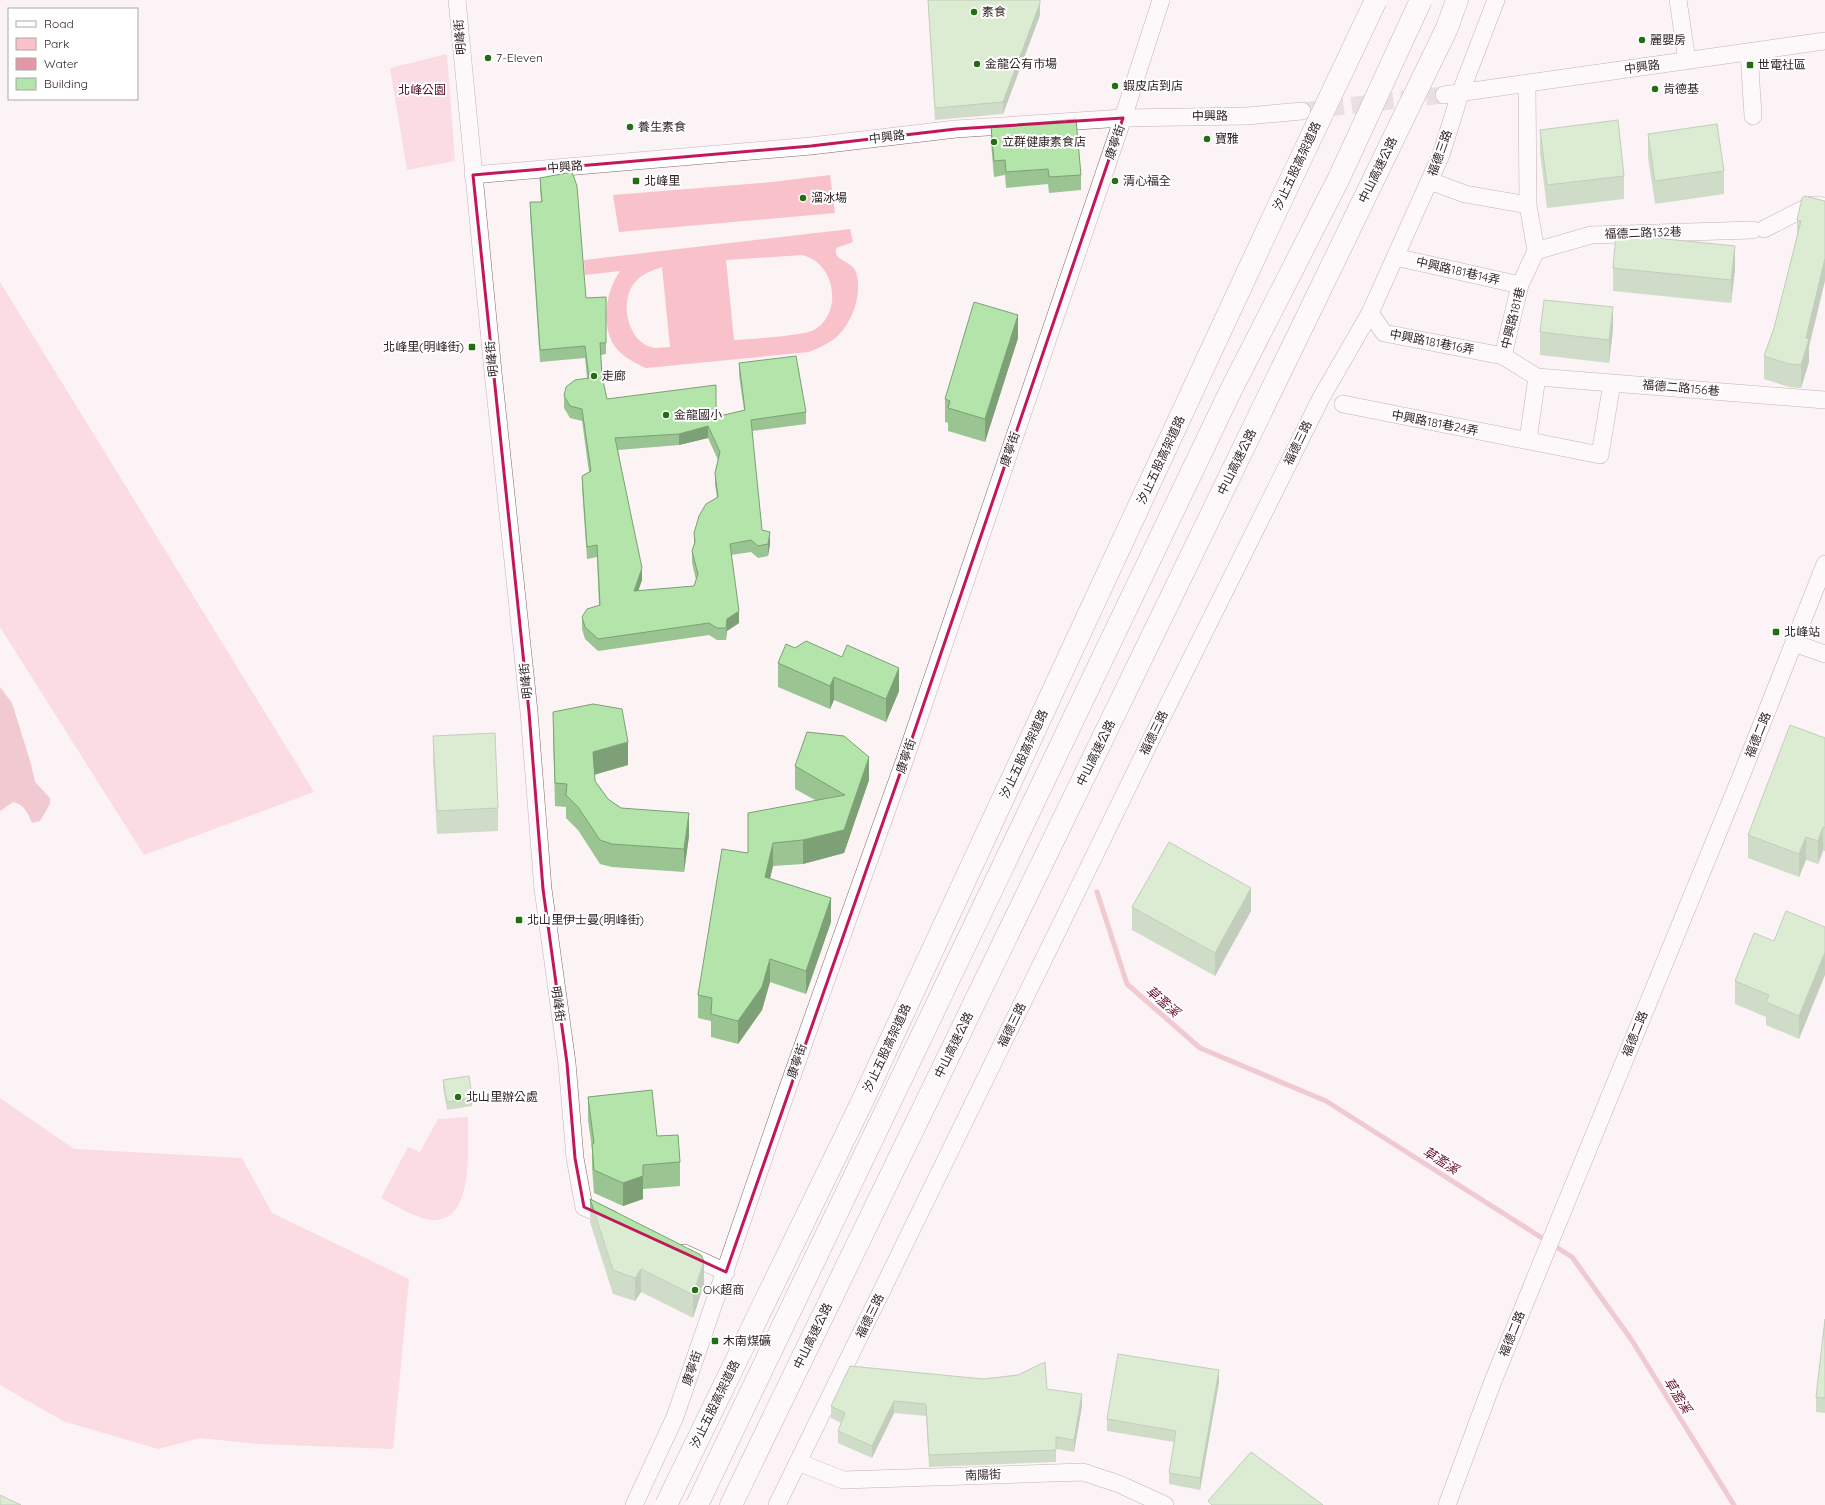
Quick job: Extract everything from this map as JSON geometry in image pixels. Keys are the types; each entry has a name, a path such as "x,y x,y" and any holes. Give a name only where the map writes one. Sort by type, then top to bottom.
{"highway":[{"name":"汐止五股高架道路","path":"666,1505 861,1104 1280,202 1376,0"},
{"path":"697,1505 1230,392 1339,178 1421,0"},
{"name":"中山高速公路","path":"731,1505 1443,35 1457,0"}],"street":[{"name":"明峰街","path":"457,0 529,712 543,889 567,1063 575,1158 584,1207 626,1226"},
{"name":"康寧街","path":"634,1505 675,1417 726,1272 791,1078 904,762 1123,118 1161,0"},
{"name":"福德三路","path":"777,1505 1237,566 1321,398 1370,313 1441,155 1452,94 1496,0"},
{"path":"1678,0 1687,61"},
{"name":"中興路","path":"1452,94 1825,41"},
{"path":"1749,52 1753,116"},
{"path":"1527,84 1528,205 1536,251"},
{"name":"中興路","path":"474,175 811,146 956,129 1123,118 1247,116 1302,111"},
{"path":"1430,181 1465,194 1528,205"},
{"name":"福德二路132巷","path":"1536,251 1591,235 1759,229 1811,205 1825,206"},
{"name":"中興路181巷","path":"1536,251 1520,285 1503,356 1537,377"},
{"name":"中興路181巷14弄","path":"1395,257 1520,285"},
{"name":"中興路181巷16弄","path":"1370,313 1384,333 1503,356"},
{"path":"1528,440 1537,377"},
{"name":"福德二路156巷","path":"1537,377 1825,400"},
{"name":"中興路181巷24弄","path":"1343,404 1600,455 1612,383"},
{"name":"福德二路","path":"1446,1505 1493,1381 1825,564"},
{"path":"1794,643 1825,654"},
{"path":"669,1246 726,1272"},
{"name":"南陽街","path":"798,1462 843,1480 1083,1472 1118,1484 1165,1505"}],"highlighted area":[{"path":"1123,118 904,762 726,1272 584,1207 575,1158 567,1063 543,889 529,712 473,175 811,146 956,129"}],"green space":[{"name":"北峰公園","path":"447,54 455,161 407,170 390,68"},
{"path":"830,175 835,213 619,232 613,195 772,182"},
{"path":"850,229 853,242 836,248 836,254 840,259 852,266 856,272 858,281 857,299 851,317 840,333 828,343 809,352 646,368 631,361 618,351 612,342 609,333 606,315 607,305 615,279 620,271 585,275 584,260","holes":["802,255 813,260 822,267 828,277 832,289 832,301 829,312 823,322 814,330 799,334 734,340 726,260","662,267 670,347 655,348 645,344 637,338 628,319 627,308 631,288 637,280"]},
{"path":"0,282 314,792 144,855 0,627"},
{"path":"0,1098 74,1149 242,1158 272,1213 409,1279 393,1449 258,1444 200,1438 158,1449 63,1421 0,1385"},
{"path":"468,1117 468,1160 463,1193 458,1206 449,1216 437,1220 431,1220 416,1216 381,1198 408,1147 420,1152 438,1119"}],"water":[{"path":"0,687 12,703 35,782 50,798 50,804 40,821 32,823 23,807 13,802 0,811"}],"building":[{"name":"金龍公有市場","path":"928,0 1040,0 1003,102 935,108"},
{"path":"1076,119 1081,175 1049,177 1048,169 1006,172 1005,160 994,161 991,127"},
{"path":"1618,120 1624,176 1547,185 1540,130"},
{"path":"1717,124 1724,171 1655,181 1648,134"},
{"path":"572,172 577,186 586,298 606,297 606,343 600,343 602,376 607,399 716,385 716,417 745,410 739,363 796,356 806,412 751,420 762,530 770,532 768,544 758,546 751,540 730,544 739,611 727,619 726,628 717,628 709,623 598,639 585,627 582,617 587,609 600,605 597,545 587,547 582,476 591,471 582,409 570,406 564,396 566,387 575,380 589,378 585,346 540,350 530,202 542,202 540,178","holes":["708,426 720,452 715,473 718,497 706,504 699,516 694,533 695,542 692,551 698,574 694,586 634,591 642,568 615,438 679,434"]},
{"path":"1805,196 1825,201 1825,258 1806,338 1809,339 1801,365 1789,364 1764,356 1774,328 1801,221 1797,220 1802,198"},
{"path":"1616,234 1735,246 1731,280 1613,268"},
{"path":"1544,300 1613,307 1609,340 1540,332"},
{"path":"974,302 1018,315 985,419 948,408 950,401 945,399"},
{"path":"806,641 842,657 847,645 899,668 886,699 834,677 830,686 778,663 786,644 795,648"},
{"path":"593,704 622,709 628,742 593,752 595,781 608,799 621,808 689,813 684,849 612,844 600,840 578,807 566,795 567,784 555,783 553,712"},
{"path":"1790,725 1825,738 1825,828 1823,827 1818,841 1806,837 1799,854 1748,835"},
{"path":"807,732 844,736 869,757 844,830 803,840 773,843 765,877 831,898 806,971 770,959 762,987 738,1021 711,1014 712,998 698,995 722,849 748,853 748,813 845,795 795,766"},
{"path":"495,733 498,808 437,811 433,736"},
{"path":"1169,842 1251,888 1215,953 1132,907"},
{"path":"1786,911 1825,927 1825,952 1799,1016 1766,1002 1769,995 1735,981 1754,933 1774,941"},
{"name":"北山里辦公處","path":"469,1076 472,1098 447,1102 443,1080"},
{"path":"652,1090 657,1136 678,1135 680,1162 643,1165 643,1176 623,1183 594,1170 592,1144 594,1143 588,1097"},
{"path":"590,1199 701,1255 704,1261 693,1295 641,1269 635,1278 613,1270"},
{"path":"1825,1319 1825,1398 1816,1397"},
{"path":"1118,1354 1219,1370 1200,1478 1169,1473 1176,1431 1107,1419"},
{"path":"1045,1362 1047,1389 1082,1394 1074,1440 1056,1437 1056,1450 929,1455 926,1404 894,1401 872,1446 838,1431 845,1413 831,1406 850,1366 983,1379 1018,1375"},
{"path":"1251,1452 1323,1505 1212,1505 1208,1501"},
{"path":"0,1495 21,1505 0,1505"}],"waterway":[{"name":"草濫溪","path":"1097,892 1127,984 1200,1048 1326,1101 1572,1257 1631,1339 1734,1505"}],"tunnel":[{"path":"1302,111 1444,95"}],"place":[{"name":"素食","path":"974,12"},
{"name":"麗嬰房","path":"1642,40"},
{"name":"7-Eleven","path":"488,58"},
{"name":"金龍公有市場","path":"977,64"},
{"name":"世電社區","path":"1750,65"},
{"name":"蝦皮店到店","path":"1115,86"},
{"name":"肯德基","path":"1655,89"},
{"name":"養生素食","path":"630,127"},
{"name":"寶雅","path":"1207,139"},
{"name":"立群健康素食店","path":"994,142"},
{"name":"北峰里","path":"636,181"},
{"name":"清心福全","path":"1115,181"},
{"name":"溜冰場","path":"803,198"},
{"name":"北峰里(明峰街)","path":"472,347"},
{"name":"走廊","path":"594,376"},
{"name":"金龍國小","path":"666,415"},
{"name":"北峰站","path":"1776,632"},
{"name":"北山里伊士曼(明峰街)","path":"519,920"},
{"name":"北山里辦公處","path":"458,1097"},
{"name":"OK超商","path":"695,1290"},
{"name":"木南煤礦","path":"715,1341"}]}
